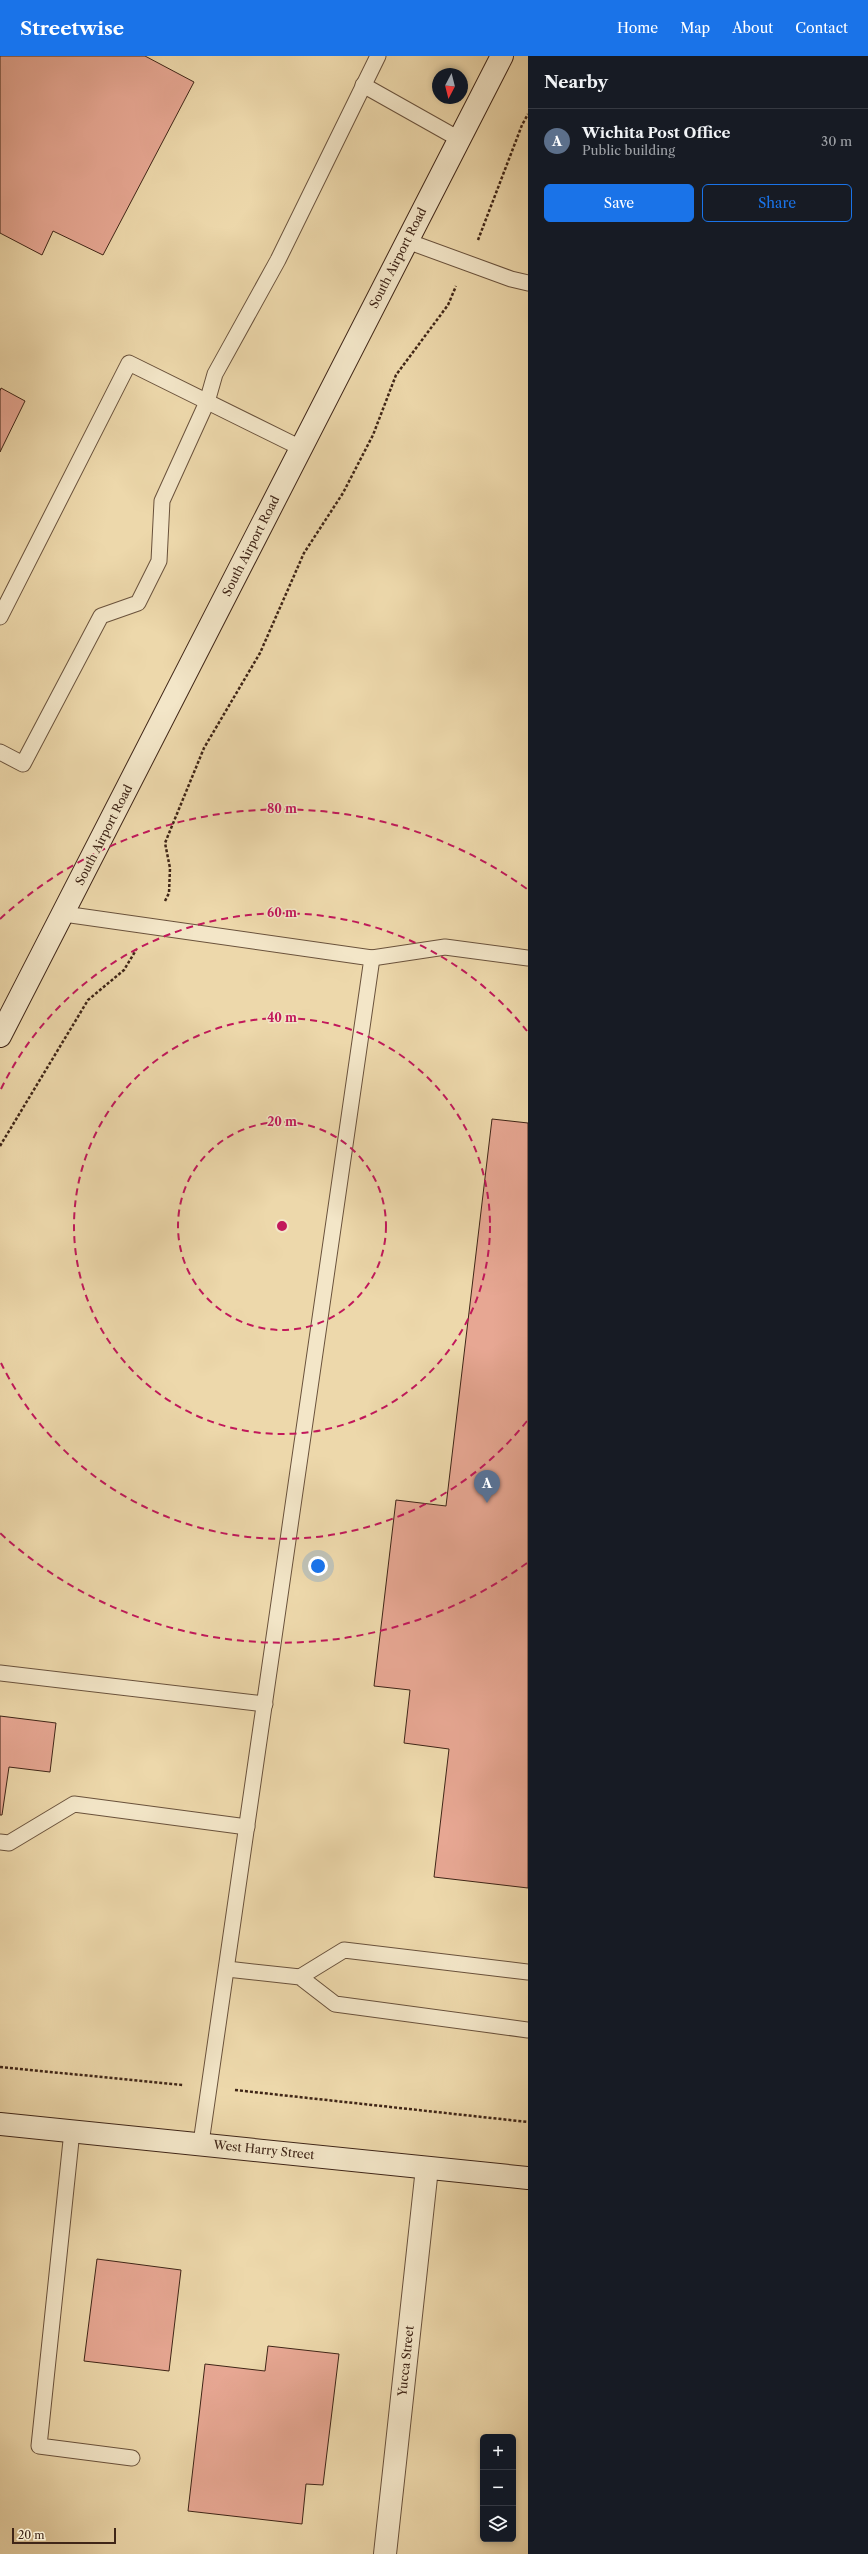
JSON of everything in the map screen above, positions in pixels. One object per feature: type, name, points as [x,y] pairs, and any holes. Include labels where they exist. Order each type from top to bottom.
[{"type":"street","name":"South Airport Road","points":[[0,1036],[64,914],[502,56]]},
{"type":"street","name":"West Harry Street","points":[[0,2124],[201,2143],[528,2178]]},
{"type":"street","name":"Yucca Street","points":[[385,2554],[427,2168]]},
{"type":"lane","points":[[0,752],[23,764],[101,616],[138,603],[159,561],[162,501],[207,402],[215,374],[278,260],[378,56]]},
{"type":"lane","points":[[363,85],[459,139]]},
{"type":"lane","points":[[407,241],[468,263],[527,280]]},
{"type":"lane","points":[[0,617],[129,363],[301,448]]},
{"type":"lane","points":[[64,914],[372,958],[445,947],[528,958]]},
{"type":"lane","points":[[201,2143],[372,958]]},
{"type":"lane","points":[[0,1673],[265,1704]]},
{"type":"lane","points":[[0,1842],[9,1843],[74,1804],[247,1827]]},
{"type":"lane","points":[[300,1977],[344,1950],[528,1972]]},
{"type":"lane","points":[[227,1969],[300,1977],[335,2004],[528,2030]]},
{"type":"lane","points":[[72,2131],[39,2446],[132,2458]]},
{"type":"path","points":[[0,1146],[88,1000],[124,970],[169,893],[170,868],[165,843],[204,748],[260,653],[304,553],[343,493],[373,435],[396,375],[448,304],[468,263],[494,202],[522,125],[528,114]]},
{"type":"path","points":[[0,2067],[209,2087],[528,2122]]},
{"type":"building","points":[[0,56],[145,56],[194,82],[103,255],[53,231],[42,255],[0,233]]},
{"type":"building","points":[[1,388],[25,401],[0,452],[0,391]]},
{"type":"building","points":[[492,1119],[528,1123],[528,1888],[434,1877],[449,1749],[404,1743],[410,1690],[374,1686],[396,1500],[446,1506]]},
{"type":"building","points":[[0,1716],[56,1723],[50,1772],[9,1767],[2,1815],[0,1815]]},
{"type":"building","points":[[97,2259],[181,2270],[169,2371],[84,2361]]},
{"type":"building","points":[[268,2346],[339,2354],[323,2485],[306,2484],[302,2524],[188,2511],[205,2364],[265,2371]]},
{"type":"place","name":"Wichita Post Office","points":[[487,1503]]}]
